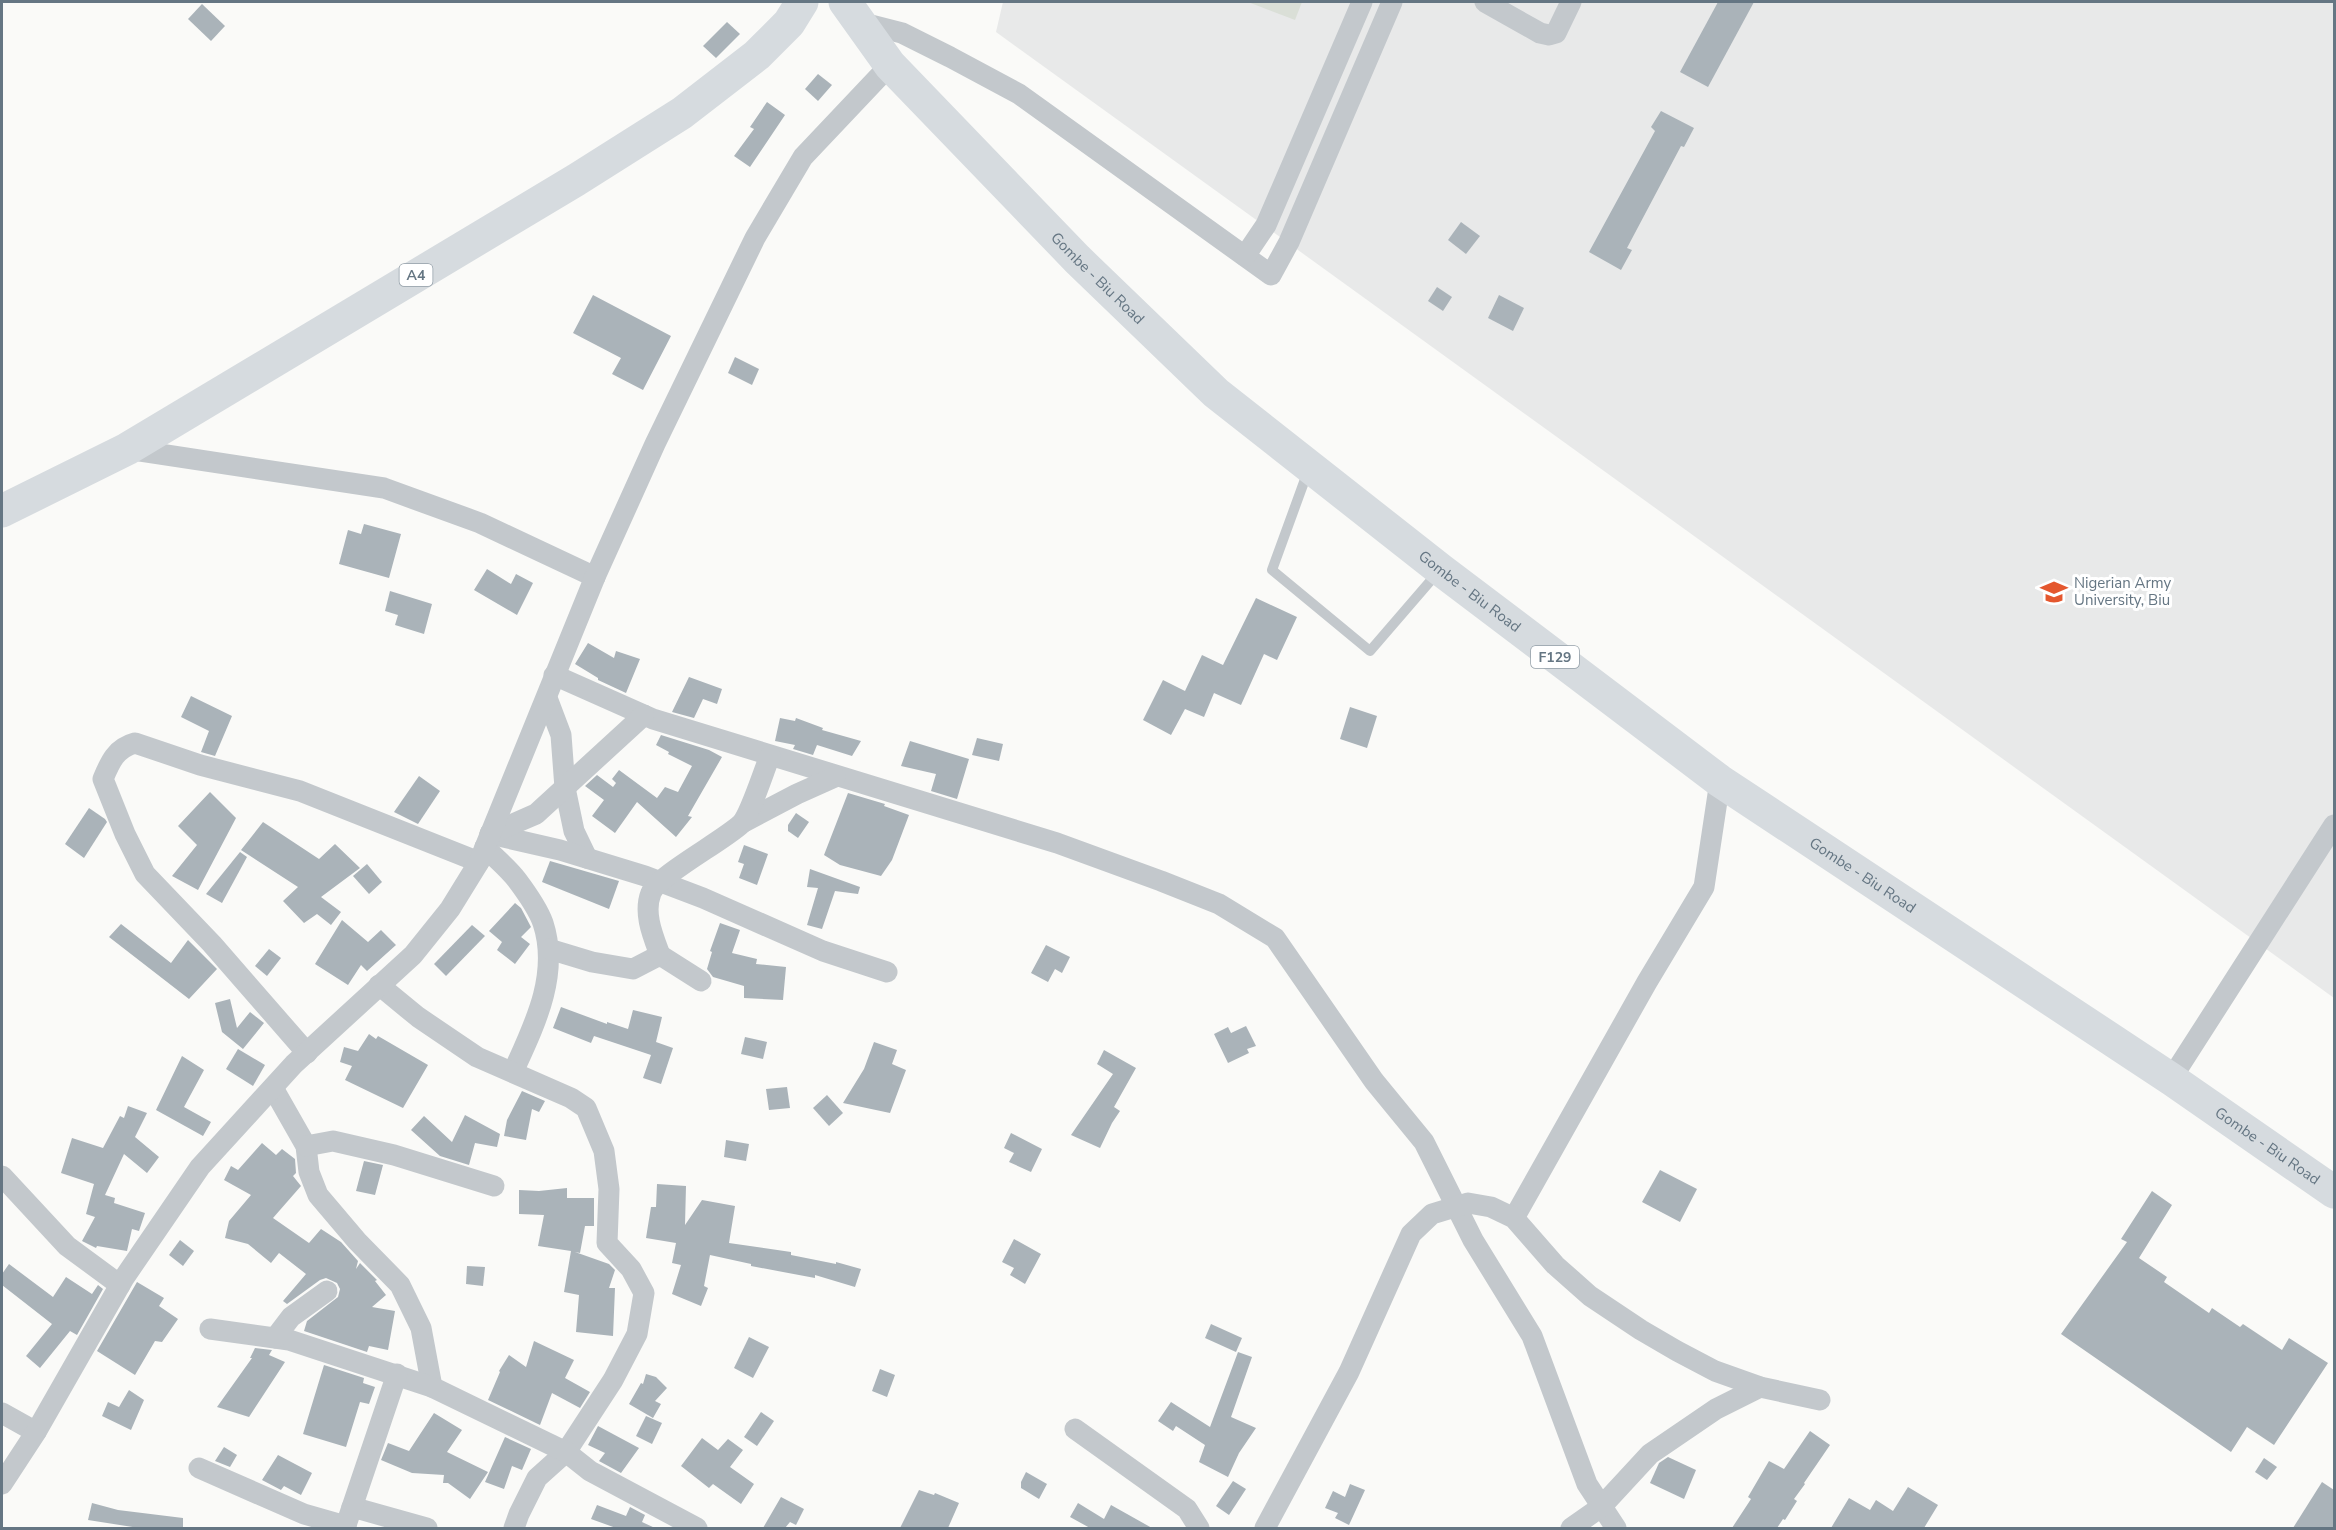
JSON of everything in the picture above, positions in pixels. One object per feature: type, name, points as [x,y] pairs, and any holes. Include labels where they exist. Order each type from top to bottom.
[{"type":"main road","name":"A4","points":[[2,511],[127,449],[576,180],[682,113],[757,55],[789,23],[802,2]]},
{"type":"main road","name":"Gombe - Biu Road","points":[[828,2],[852,12],[890,65],[1077,259],[1216,393],[1441,570],[1720,781],[2171,1079],[2334,1192]]},
{"type":"street","points":[[1245,256],[1266,225],[1362,2]]},
{"type":"street","points":[[852,12],[902,33],[1019,94],[1271,274],[1289,242],[1392,2]]},
{"type":"street","points":[[1485,2],[1540,33],[1549,35],[1556,33],[1571,2]]},
{"type":"street","points":[[2,1484],[36,1432],[120,1285],[201,1167],[307,1053],[413,955],[450,909],[484,847],[595,577],[655,444],[755,238],[803,157],[890,65]]},
{"type":"street","points":[[127,449],[384,488],[480,523],[595,577]]},
{"type":"street","points":[[554,675],[644,715],[835,777],[1057,843],[1161,880],[1219,904],[1275,938],[1374,1081],[1424,1142],[1473,1240],[1532,1336],[1587,1484],[1616,1528]]},
{"type":"street","points":[[547,698],[561,735],[565,788],[574,831],[587,858]]},
{"type":"street","points":[[484,847],[536,814],[644,715]]},
{"type":"street","points":[[307,1053],[212,944],[145,874],[125,834],[103,779],[111,758],[126,745],[135,743],[200,765],[300,790],[484,847],[587,858],[659,881],[823,951],[887,972]]},
{"type":"street","points":[[744,822],[770,756]]},
{"type":"street","points":[[701,981],[660,955],[653,938],[648,914],[651,892],[659,881],[716,844],[744,822],[835,777]]},
{"type":"street","points":[[1514,1218],[1647,982],[1704,887],[1720,781]]},
{"type":"street","points":[[2171,1079],[2334,825]]},
{"type":"street","points":[[484,847],[516,879],[543,922],[549,949],[550,964],[538,1019],[513,1072]]},
{"type":"street","points":[[549,949],[592,962],[633,969],[660,955]]},
{"type":"street","points":[[379,985],[418,1017],[477,1057],[571,1098],[586,1108],[604,1151],[609,1189],[607,1243],[631,1269],[644,1293],[637,1334],[613,1380],[566,1452],[537,1478],[514,1528]]},
{"type":"street","points":[[273,1088],[306,1146],[309,1172],[318,1195],[357,1241],[400,1285],[421,1328],[432,1387]]},
{"type":"street","points":[[306,1146],[333,1141],[393,1155],[494,1186]]},
{"type":"street","points":[[2,1176],[67,1246],[120,1285]]},
{"type":"street","points":[[1265,1528],[1349,1372],[1411,1234],[1432,1214],[1468,1203],[1491,1207],[1514,1218],[1555,1265],[1590,1296],[1641,1330],[1715,1371],[1760,1387],[1820,1400]]},
{"type":"street","points":[[275,1338],[291,1317],[327,1291]]},
{"type":"street","points":[[210,1329],[289,1340],[432,1387],[566,1452],[590,1471],[697,1528]]},
{"type":"street","points":[[348,1521],[397,1374]]},
{"type":"street","points":[[1571,1528],[1601,1507],[1650,1454],[1716,1409],[1760,1387]]},
{"type":"street","points":[[2,1413],[36,1432]]},
{"type":"street","points":[[1075,1429],[1187,1509],[1199,1528]]},
{"type":"street","points":[[199,1468],[304,1515],[427,1528]]},
{"type":"lane","points":[[1310,465],[1272,570],[1370,651],[1441,570]]},
{"type":"shaded area","name":"Nigerian Army University, Biu","points":[[1003,2],[2334,2],[2334,998],[996,32]]},
{"type":"shaded area","points":[[1248,2],[1302,2],[1295,20]]},
{"type":"building","points":[[1718,2],[1754,2],[1708,87],[1680,72]]},
{"type":"building","points":[[202,4],[225,26],[211,41],[188,19]]},
{"type":"building","points":[[727,22],[740,34],[716,58],[703,46]]},
{"type":"building","points":[[818,74],[832,85],[818,101],[805,89]]},
{"type":"building","points":[[767,102],[785,115],[750,167],[734,156],[754,129],[750,127]]},
{"type":"building","points":[[1661,111],[1694,128],[1684,147],[1681,146],[1627,248],[1632,250],[1621,270],[1589,252],[1655,131],[1651,127]]},
{"type":"building","points":[[1461,222],[1480,236],[1466,254],[1448,240]]},
{"type":"building","points":[[1437,287],[1452,297],[1443,311],[1428,301]]},
{"type":"building","points":[[593,295],[671,336],[643,390],[612,374],[621,358],[573,333]]},
{"type":"building","points":[[1499,295],[1524,308],[1513,331],[1488,318]]},
{"type":"building","points":[[735,357],[759,369],[752,385],[728,373]]},
{"type":"building","points":[[364,524],[401,534],[389,578],[339,564],[348,530],[361,534]]},
{"type":"building","points":[[487,569],[511,584],[516,574],[533,583],[517,615],[474,590]]},
{"type":"building","points":[[390,591],[432,604],[424,634],[395,625],[398,615],[385,611]]},
{"type":"building","points":[[1256,598],[1297,617],[1277,660],[1264,654],[1241,705],[1214,693],[1204,717],[1185,709],[1171,735],[1143,720],[1163,680],[1185,691],[1202,655],[1223,665]]},
{"type":"building","points":[[588,643],[614,658],[616,651],[640,659],[626,693],[598,680],[575,664]]},
{"type":"building","points":[[689,677],[722,689],[717,704],[703,699],[694,718],[672,712]]},
{"type":"building","points":[[191,696],[232,716],[215,756],[201,752],[209,731],[181,717]]},
{"type":"building","points":[[1350,707],[1377,716],[1367,748],[1340,739]]},
{"type":"building","points":[[780,718],[795,721],[796,718],[823,728],[822,730],[861,741],[852,756],[817,745],[813,755],[793,749],[795,745],[775,741]]},
{"type":"building","points":[[661,735],[709,750],[722,757],[688,816],[692,817],[676,837],[637,802],[615,833],[592,816],[604,800],[585,786],[597,775],[613,787],[616,783],[612,779],[619,770],[657,798],[665,787],[678,792],[692,766],[656,745]]},
{"type":"building","points":[[977,738],[1003,744],[999,761],[972,755]]},
{"type":"building","points":[[910,741],[969,759],[957,799],[931,791],[936,774],[901,766]]},
{"type":"building","points":[[419,776],[440,791],[418,824],[394,812]]},
{"type":"building","points":[[210,792],[236,818],[198,890],[172,876],[197,845],[178,826]]},
{"type":"building","points":[[848,793],[885,804],[884,806],[909,815],[892,860],[881,876],[840,865],[824,855]]},
{"type":"building","points":[[89,808],[107,822],[84,858],[65,844]]},
{"type":"building","points":[[796,813],[809,822],[798,838],[788,831],[788,825]]},
{"type":"building","points":[[263,822],[319,859],[335,844],[360,868],[321,897],[341,912],[331,925],[317,914],[304,923],[283,901],[298,887],[241,850]]},
{"type":"building","points":[[744,845],[768,854],[757,885],[739,878],[744,864],[738,862]]},
{"type":"building","points":[[240,852],[247,857],[222,903],[206,894]]},
{"type":"building","points":[[550,861],[619,881],[609,909],[542,882]]},
{"type":"building","points":[[367,864],[382,882],[369,894],[353,876]]},
{"type":"building","points":[[810,869],[860,887],[858,894],[835,891],[822,929],[807,925],[818,888],[807,887]]},
{"type":"building","points":[[515,903],[521,908],[531,927],[521,937],[530,944],[515,964],[497,950],[502,942],[489,931]]},
{"type":"building","points":[[342,920],[368,942],[381,930],[396,945],[367,971],[361,965],[348,985],[315,964]]},
{"type":"building","points":[[720,923],[740,930],[732,953],[757,959],[756,964],[786,967],[783,1000],[744,998],[744,986],[713,977],[707,969],[712,952],[710,951]]},
{"type":"building","points":[[121,924],[171,963],[188,940],[217,969],[189,999],[109,937]]},
{"type":"building","points":[[472,925],[485,936],[446,976],[434,964]]},
{"type":"building","points":[[1046,945],[1070,957],[1062,973],[1055,969],[1048,982],[1031,973]]},
{"type":"building","points":[[269,949],[281,958],[267,976],[255,966]]},
{"type":"building","points":[[230,999],[237,1028],[250,1012],[264,1023],[243,1049],[222,1032],[215,1003]]},
{"type":"building","points":[[561,1007],[607,1024],[607,1022],[628,1029],[633,1010],[662,1017],[656,1042],[673,1048],[661,1084],[643,1078],[651,1055],[594,1036],[591,1043],[553,1028]]},
{"type":"building","points":[[1246,1026],[1256,1046],[1247,1049],[1249,1053],[1228,1063],[1214,1034],[1228,1027],[1231,1033]]},
{"type":"building","points":[[369,1034],[376,1039],[378,1036],[428,1065],[403,1108],[345,1080],[352,1066],[340,1062],[344,1047],[358,1051]]},
{"type":"building","points":[[745,1037],[767,1042],[763,1059],[741,1054]]},
{"type":"building","points":[[874,1042],[897,1050],[892,1064],[906,1070],[890,1113],[843,1103],[864,1069]]},
{"type":"building","points":[[238,1049],[265,1065],[253,1086],[226,1069]]},
{"type":"building","points":[[1104,1050],[1136,1068],[1114,1107],[1120,1111],[1100,1148],[1071,1135],[1113,1074],[1097,1064]]},
{"type":"building","points":[[182,1056],[204,1070],[184,1107],[211,1122],[203,1136],[156,1110]]},
{"type":"building","points":[[787,1087],[790,1108],[769,1110],[766,1089]]},
{"type":"building","points":[[522,1091],[545,1101],[539,1112],[532,1109],[526,1140],[504,1136],[507,1120]]},
{"type":"building","points":[[827,1095],[843,1113],[829,1126],[813,1108]]},
{"type":"building","points":[[128,1106],[147,1113],[135,1137],[159,1157],[147,1173],[124,1154],[105,1195],[115,1198],[114,1203],[145,1213],[139,1231],[132,1229],[127,1251],[97,1246],[96,1248],[82,1241],[95,1217],[86,1214],[94,1184],[61,1173],[72,1138],[103,1148],[120,1116],[124,1118]]},
{"type":"building","points":[[465,1115],[500,1134],[497,1147],[475,1143],[469,1165],[440,1156],[411,1130],[424,1116],[452,1142]]},
{"type":"building","points":[[1011,1133],[1042,1149],[1031,1172],[1009,1162],[1014,1153],[1004,1148]]},
{"type":"building","points":[[726,1140],[749,1144],[746,1161],[724,1157]]},
{"type":"building","points":[[262,1143],[276,1155],[282,1149],[295,1159],[296,1173],[293,1176],[301,1186],[273,1218],[309,1243],[321,1229],[341,1242],[358,1261],[356,1269],[360,1263],[377,1280],[375,1281],[386,1295],[372,1307],[395,1311],[388,1350],[369,1346],[367,1352],[304,1331],[307,1321],[338,1297],[340,1289],[337,1283],[326,1278],[320,1280],[287,1304],[283,1301],[306,1274],[279,1253],[271,1263],[248,1244],[225,1238],[229,1221],[251,1195],[224,1180],[231,1166],[238,1170]]},
{"type":"building","points":[[364,1161],[383,1165],[375,1195],[356,1191]]},
{"type":"building","points":[[1660,1170],[1697,1189],[1680,1222],[1642,1202]]},
{"type":"building","points":[[657,1184],[686,1186],[685,1225],[702,1200],[735,1206],[729,1243],[791,1252],[791,1255],[836,1264],[836,1262],[861,1269],[855,1287],[815,1275],[815,1278],[751,1266],[751,1264],[710,1255],[704,1286],[708,1288],[701,1306],[672,1294],[681,1265],[672,1263],[676,1243],[646,1238],[651,1207],[656,1207]]},
{"type":"building","points":[[567,1188],[567,1198],[594,1198],[594,1226],[585,1226],[580,1253],[575,1252],[609,1264],[615,1270],[609,1288],[615,1288],[613,1336],[576,1332],[579,1295],[564,1292],[571,1251],[538,1246],[544,1215],[519,1214],[519,1190],[539,1191]]},
{"type":"building","points":[[2152,1191],[2172,1205],[2139,1258],[2167,1277],[2164,1282],[2209,1313],[2212,1308],[2240,1327],[2243,1324],[2282,1350],[2289,1338],[2328,1363],[2274,1445],[2247,1427],[2231,1452],[2061,1334],[2127,1242],[2121,1239]]},
{"type":"building","points":[[1014,1239],[1041,1254],[1025,1284],[1010,1275],[1014,1268],[1002,1262]]},
{"type":"building","points":[[180,1240],[194,1251],[183,1266],[169,1255]]},
{"type":"building","points":[[9,1264],[53,1297],[66,1277],[92,1294],[98,1285],[103,1289],[77,1335],[70,1331],[40,1368],[26,1356],[52,1324],[2,1285],[2,1274]]},
{"type":"building","points":[[467,1266],[485,1267],[483,1286],[466,1284]]},
{"type":"building","points":[[137,1282],[164,1298],[159,1306],[178,1319],[162,1342],[155,1341],[135,1375],[97,1351]]},
{"type":"building","points":[[1211,1324],[1242,1338],[1236,1352],[1205,1338]]},
{"type":"building","points":[[749,1337],[769,1347],[753,1378],[734,1368]]},
{"type":"building","points":[[534,1341],[574,1360],[565,1378],[590,1392],[580,1408],[552,1393],[540,1425],[488,1400],[499,1371],[509,1355],[526,1367]]},
{"type":"building","points":[[255,1348],[272,1350],[269,1355],[285,1362],[249,1417],[217,1407],[252,1358],[250,1358]]},
{"type":"building","points":[[1238,1352],[1252,1357],[1231,1417],[1256,1428],[1239,1453],[1228,1477],[1199,1462],[1205,1445],[1176,1426],[1173,1431],[1158,1421],[1171,1402],[1210,1427]]},
{"type":"building","points":[[324,1365],[364,1378],[363,1383],[375,1387],[369,1404],[360,1402],[346,1447],[303,1434]]},
{"type":"building","points":[[880,1369],[895,1375],[887,1397],[872,1391]]},
{"type":"building","points":[[646,1374],[656,1377],[667,1388],[655,1401],[661,1404],[653,1418],[629,1404],[641,1383],[643,1384]]},
{"type":"building","points":[[129,1390],[144,1400],[131,1430],[102,1416],[108,1402],[119,1407]]},
{"type":"building","points":[[761,1412],[774,1421],[757,1446],[744,1437]]},
{"type":"building","points":[[434,1413],[462,1430],[447,1452],[488,1472],[470,1499],[448,1483],[443,1483],[444,1475],[412,1473],[381,1460],[388,1443],[409,1451]]},
{"type":"building","points":[[646,1416],[662,1423],[652,1444],[636,1436]]},
{"type":"building","points":[[598,1426],[639,1448],[621,1473],[599,1461],[605,1453],[588,1445]]},
{"type":"building","points":[[1810,1431],[1830,1445],[1794,1499],[1797,1501],[1785,1520],[1783,1519],[1777,1528],[1732,1528],[1751,1499],[1748,1497],[1769,1461],[1784,1469]]},
{"type":"building","points":[[505,1437],[531,1449],[522,1470],[512,1466],[504,1489],[485,1482]]},
{"type":"building","points":[[702,1438],[718,1450],[728,1439],[743,1450],[730,1467],[754,1484],[741,1504],[713,1484],[709,1488],[681,1466]]},
{"type":"building","points":[[224,1447],[237,1455],[230,1467],[215,1461]]},
{"type":"building","points":[[278,1455],[312,1473],[301,1495],[284,1486],[281,1490],[262,1480]]},
{"type":"building","points":[[1668,1457],[1696,1470],[1684,1499],[1650,1483],[1659,1463]]},
{"type":"building","points":[[2264,1458],[2277,1467],[2267,1480],[2255,1472]]},
{"type":"building","points":[[1026,1472],[1047,1484],[1039,1499],[1021,1488]]},
{"type":"building","points":[[1233,1481],[1246,1489],[1229,1515],[1216,1506]]},
{"type":"building","points":[[2322,1482],[2334,1490],[2334,1528],[2293,1528]]},
{"type":"building","points":[[1350,1484],[1365,1490],[1349,1525],[1335,1518],[1338,1513],[1325,1508],[1333,1491],[1345,1497]]},
{"type":"building","points":[[1908,1487],[1938,1505],[1924,1528],[1831,1528],[1849,1498],[1870,1510],[1876,1500],[1893,1511]]},
{"type":"building","points":[[919,1490],[934,1495],[935,1493],[959,1503],[948,1528],[900,1528]]},
{"type":"building","points":[[781,1497],[804,1509],[796,1525],[790,1522],[785,1528],[763,1528]]},
{"type":"building","points":[[92,1503],[118,1510],[183,1518],[183,1528],[139,1528],[88,1520]]},
{"type":"building","points":[[1078,1503],[1104,1519],[1111,1505],[1152,1528],[1090,1528],[1070,1517]]},
{"type":"building","points":[[597,1505],[626,1516],[630,1507],[645,1515],[642,1522],[655,1528],[616,1528],[591,1519]]},
{"type":"place","name":"Nigerian Army University, Biu","points":[[2054,592]]}]
